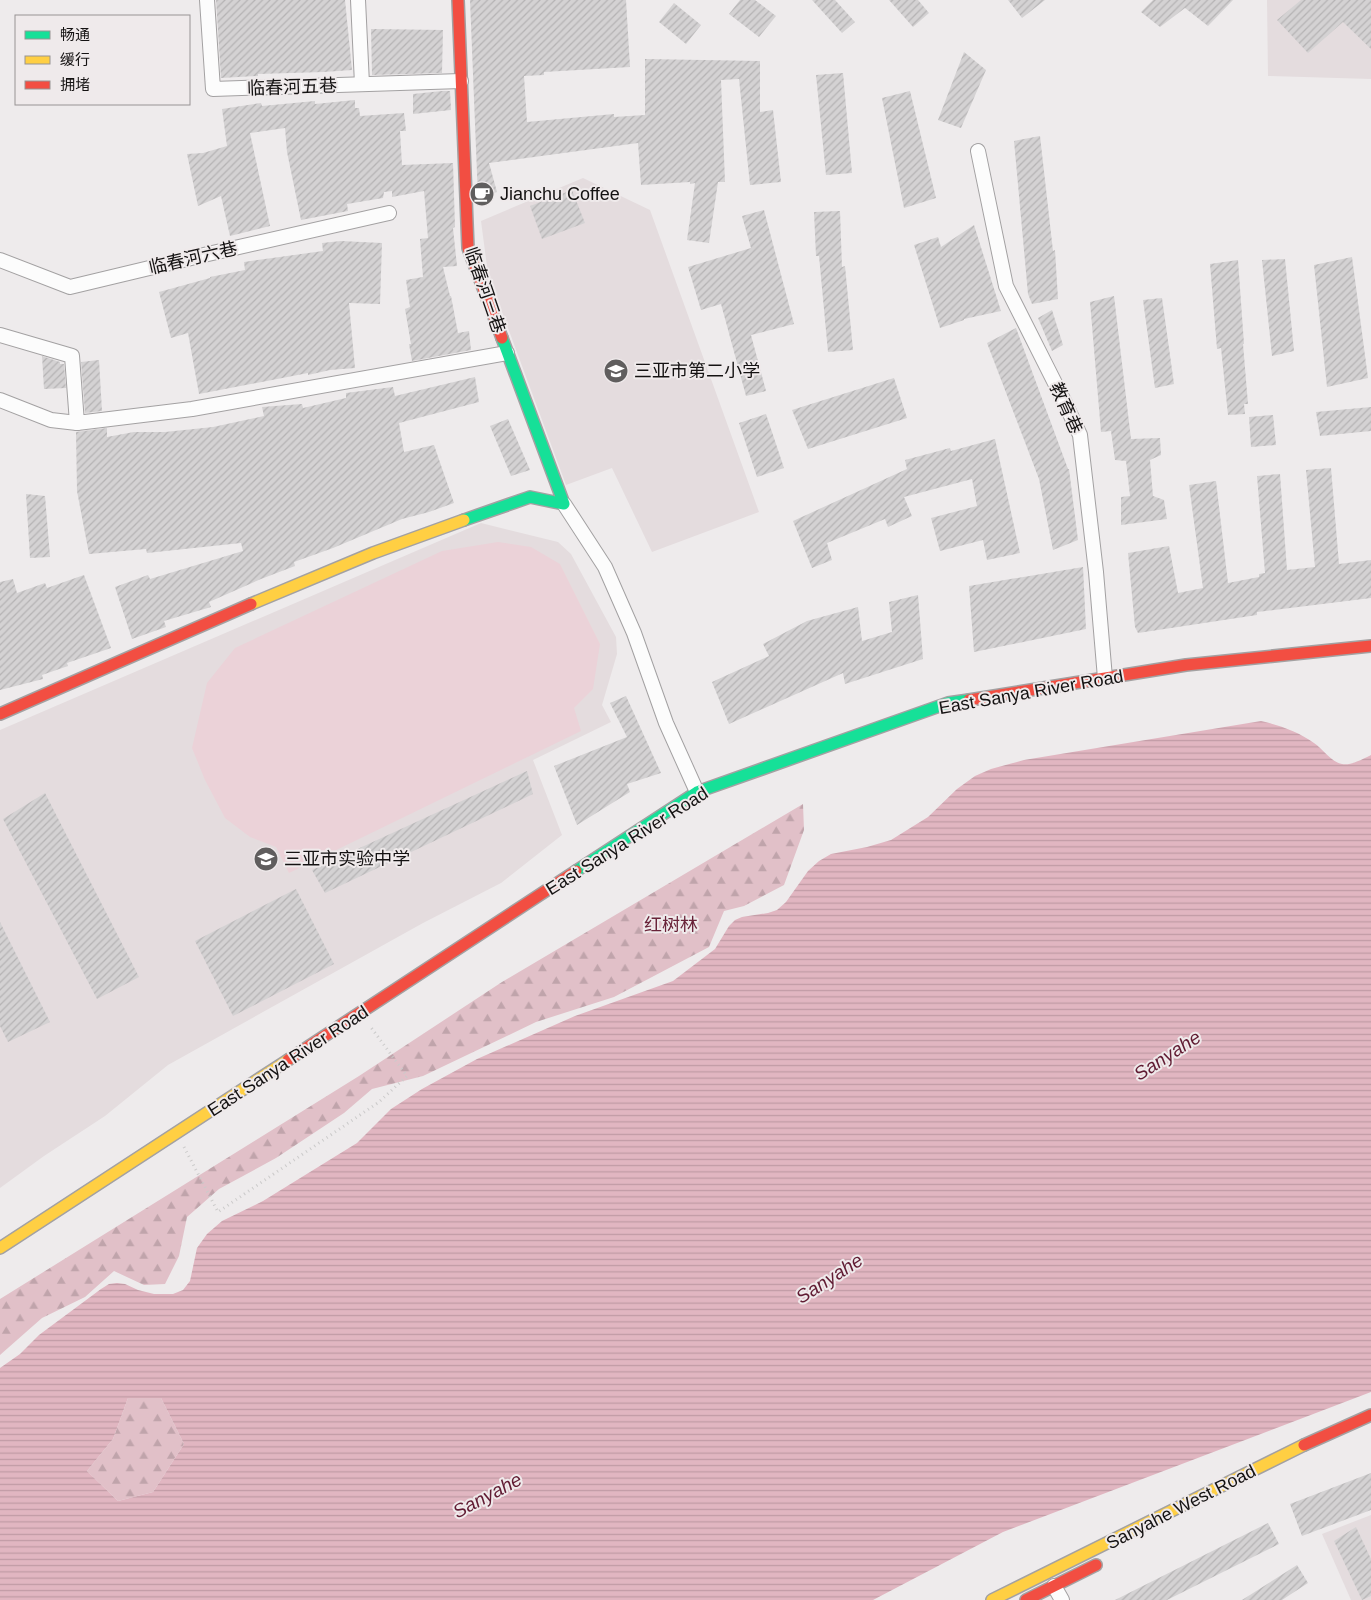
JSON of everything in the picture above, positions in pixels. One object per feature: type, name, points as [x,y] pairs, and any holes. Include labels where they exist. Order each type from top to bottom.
[{"type":"street","name":"临春河五巷","points":[[207,0],[214,89],[461,81]]},
{"type":"street","points":[[358,0],[362,84]]},
{"type":"street","name":"临春河三巷","points":[[458,0],[468,248],[564,504]]},
{"type":"street","name":"教育巷","points":[[978,151],[1006,286],[1080,435],[1096,572],[1105,678]]},
{"type":"street","name":"临春河六巷","points":[[0,260],[70,287],[389,213]]},
{"type":"street","points":[[0,335],[72,356],[77,423]]},
{"type":"street","points":[[0,400],[51,420],[77,423],[192,409],[507,353]]},
{"type":"street","points":[[0,714],[286,589],[373,554],[530,497],[564,504],[605,567],[634,634],[666,723],[697,792]]},
{"type":"street","name":"East Sanya River Road","points":[[0,1248],[177,1134],[697,792],[948,703],[1186,665],[1371,646]]},
{"type":"street","name":"Sanyahe West Road","points":[[992,1600],[1324,1435],[1371,1415]]},
{"type":"street","points":[[1295,1462],[1371,1426]]},
{"type":"street","name":"Sanyahe West Road","points":[[1026,1600],[1106,1560]]},
{"type":"street","points":[[1054,1586],[1062,1600]]},
{"type":"path","points":[[177,1134],[218,1212],[379,1102],[407,1076],[360,1013]]},
{"type":"shaded area","points":[[1267,0],[1371,0],[1371,79],[1268,76]]},
{"type":"shaded area","name":"三亚市第二小学","points":[[583,178],[650,210],[759,512],[652,552],[612,468],[566,485],[488,274],[481,221]]},
{"type":"shaded area","name":"三亚市实验中学","points":[[481,523],[558,542],[571,554],[616,637],[617,654],[602,705],[611,722],[533,760],[562,835],[501,883],[423,923],[168,1065],[105,1116],[44,1156],[0,1188],[0,730]]},
{"type":"shaded area","points":[[498,542],[531,547],[560,564],[600,644],[593,689],[574,708],[581,731],[289,873],[276,847],[250,837],[225,818],[205,780],[192,748],[207,683],[235,648],[442,551]]},
{"type":"shaded area","points":[[1371,1515],[1371,1600],[1351,1600],[1322,1534]]},
{"type":"green space","name":"红树林","points":[[803,804],[804,830],[784,885],[744,906],[724,911],[709,947],[614,997],[536,1022],[423,1076],[372,1089],[344,1113],[276,1158],[219,1189],[187,1217],[179,1256],[165,1284],[144,1285],[114,1271],[85,1297],[42,1318],[0,1355],[0,1299],[359,1076],[502,982]]},
{"type":"green space","points":[[128,1398],[161,1398],[184,1444],[153,1492],[118,1501],[87,1471],[113,1439]]},
{"type":"water","name":"Sanyahe","points":[[1261,721],[1302,735],[1338,763],[1349,764],[1371,755],[1371,1392],[1003,1532],[873,1600],[0,1600],[0,1368],[20,1354],[39,1335],[109,1284],[125,1284],[154,1294],[173,1294],[183,1290],[190,1281],[197,1248],[207,1234],[222,1221],[263,1201],[357,1143],[391,1109],[422,1089],[477,1059],[575,1016],[673,981],[715,949],[729,926],[735,920],[777,910],[786,902],[808,871],[819,861],[831,854],[891,840],[928,817],[957,789],[975,776],[991,769],[1024,760]],"holes":[[[128,1398],[161,1398],[184,1444],[153,1492],[118,1501],[87,1471],[113,1439]]]},
{"type":"building","points":[[216,0],[345,0],[352,70],[258,74],[258,76],[221,78]]},
{"type":"building","points":[[470,0],[626,0],[630,67],[544,72],[544,75],[524,76],[527,122],[614,114],[614,117],[645,115],[645,59],[760,61],[760,112],[773,110],[781,182],[750,185],[739,79],[721,80],[725,182],[718,182],[709,243],[687,240],[695,183],[641,185],[638,143],[489,163],[497,192],[478,198]]},
{"type":"building","points":[[740,0],[755,0],[776,16],[759,37],[729,14]]},
{"type":"building","points":[[812,0],[835,0],[855,22],[842,33]]},
{"type":"building","points":[[889,0],[918,0],[929,13],[913,27]]},
{"type":"building","points":[[1008,0],[1045,0],[1022,18]]},
{"type":"building","points":[[1153,0],[1233,0],[1208,26],[1185,8],[1160,27],[1141,12]]},
{"type":"building","points":[[1301,0],[1371,0],[1371,49],[1343,22],[1308,53],[1277,20]]},
{"type":"building","points":[[674,3],[701,25],[686,44],[659,22]]},
{"type":"building","points":[[371,29],[443,30],[442,73],[372,75]]},
{"type":"building","points":[[964,52],[986,70],[961,128],[938,120]]},
{"type":"building","points":[[843,73],[852,173],[826,175],[816,75]]},
{"type":"building","points":[[450,91],[451,110],[413,114],[413,94]]},
{"type":"building","points":[[910,91],[936,198],[904,208],[882,98]]},
{"type":"building","points":[[355,100],[355,108],[359,108],[360,116],[404,113],[406,131],[400,131],[402,165],[453,163],[455,227],[453,228],[457,266],[443,267],[458,333],[469,331],[471,350],[412,361],[405,309],[410,307],[406,280],[423,277],[420,239],[428,238],[424,191],[392,197],[392,191],[384,192],[383,198],[347,204],[348,211],[301,220],[287,152],[285,128],[250,133],[270,226],[230,236],[221,196],[198,206],[187,154],[203,153],[227,146],[222,109],[261,103],[262,106],[315,101],[315,104]]},
{"type":"building","points":[[1040,136],[1053,251],[1055,250],[1058,299],[1032,304],[1028,294],[1014,141]]},
{"type":"building","points":[[572,190],[585,223],[542,239],[530,206]]},
{"type":"building","points":[[764,210],[794,324],[751,335],[766,391],[746,396],[721,304],[701,310],[688,267],[751,248],[742,216]]},
{"type":"building","points":[[840,211],[842,267],[845,266],[853,350],[828,352],[819,256],[816,256],[814,212]]},
{"type":"building","points":[[974,225],[1001,311],[964,319],[940,328],[914,245],[938,237],[941,247]]},
{"type":"building","points":[[341,241],[382,243],[380,304],[349,303],[355,368],[330,370],[308,375],[308,373],[199,394],[188,333],[171,338],[159,292],[210,277],[245,270],[244,262],[323,251],[322,243]]},
{"type":"building","points":[[1352,257],[1368,378],[1327,387],[1314,265]]},
{"type":"building","points":[[1285,259],[1294,351],[1272,356],[1262,260]]},
{"type":"building","points":[[1238,260],[1248,404],[1244,404],[1245,414],[1228,415],[1221,348],[1217,349],[1210,264]]},
{"type":"building","points":[[1114,296],[1131,439],[1160,438],[1161,455],[1150,460],[1153,496],[1164,500],[1167,519],[1121,525],[1121,497],[1130,496],[1126,461],[1115,460],[1111,431],[1101,432],[1090,302]]},
{"type":"building","points":[[1162,298],[1174,384],[1155,388],[1143,300]]},
{"type":"building","points":[[1052,310],[1063,345],[1052,351],[1038,318]]},
{"type":"building","points":[[1016,328],[1069,469],[1078,540],[1053,550],[1039,479],[987,343]]},
{"type":"building","points":[[42,356],[64,364],[66,388],[44,389]]},
{"type":"building","points":[[99,360],[102,411],[85,413],[81,362]]},
{"type":"building","points":[[475,377],[479,402],[399,423],[404,452],[434,445],[454,503],[402,519],[294,562],[295,566],[209,602],[211,607],[164,621],[166,627],[132,639],[115,587],[148,575],[150,579],[243,551],[241,543],[147,553],[146,549],[89,554],[77,491],[76,432],[107,428],[107,437],[134,432],[165,432],[213,427],[264,416],[262,407],[302,404],[303,408],[346,398],[346,393],[393,387],[395,396]]},
{"type":"building","points":[[894,378],[907,418],[808,449],[792,410]]},
{"type":"building","points":[[1371,407],[1371,431],[1320,436],[1316,412]]},
{"type":"building","points":[[766,414],[784,468],[757,477],[739,423]]},
{"type":"building","points":[[1273,415],[1276,445],[1251,447],[1249,417]]},
{"type":"building","points":[[508,419],[530,470],[511,476],[490,426]]},
{"type":"building","points":[[995,439],[1020,553],[987,560],[983,540],[940,551],[931,518],[977,506],[972,479],[904,497],[912,516],[888,527],[885,519],[827,543],[832,560],[812,568],[793,521],[907,469],[905,460],[950,448],[951,451]]},
{"type":"building","points":[[1331,468],[1339,564],[1371,560],[1371,598],[1257,612],[1257,615],[1138,633],[1135,627],[1128,553],[1169,546],[1178,593],[1203,588],[1189,485],[1216,481],[1228,583],[1259,577],[1259,574],[1265,573],[1257,476],[1280,474],[1287,570],[1315,567],[1306,470]]},
{"type":"building","points":[[26,494],[45,496],[50,557],[30,558]]},
{"type":"building","points":[[1083,567],[1086,629],[974,652],[969,586]]},
{"type":"building","points":[[84,575],[111,648],[67,663],[68,666],[42,675],[43,679],[0,690],[0,582],[13,579],[17,593],[45,583],[47,588]]},
{"type":"building","points":[[918,595],[923,659],[845,684],[843,673],[729,724],[712,682],[769,656],[763,644],[807,621],[858,607],[862,641],[892,632],[889,602]]},
{"type":"building","points":[[626,696],[661,773],[627,784],[630,792],[577,825],[554,766],[627,737],[610,703]]},
{"type":"building","points":[[527,771],[533,794],[325,893],[312,870]]},
{"type":"building","points":[[45,793],[139,977],[97,999],[3,819]]},
{"type":"building","points":[[296,889],[334,964],[233,1016],[195,941]]},
{"type":"building","points":[[0,922],[50,1022],[8,1042],[0,1026]]},
{"type":"building","points":[[1371,1473],[1371,1510],[1302,1536],[1290,1504]]},
{"type":"building","points":[[1268,1523],[1279,1544],[1167,1600],[1115,1600]]},
{"type":"building","points":[[1356,1527],[1371,1559],[1371,1596],[1362,1600],[1334,1541]]},
{"type":"building","points":[[1297,1565],[1308,1583],[1282,1600],[1242,1600]]},
{"type":"traffic: fast","points":[[464,520],[530,497],[564,504],[502,338]]},
{"type":"traffic: fast","points":[[576,871],[697,792],[948,703],[969,700]]},
{"type":"traffic: slow","points":[[251,604],[373,553],[464,520]]},
{"type":"traffic: slow","points":[[0,1248],[288,1060]]},
{"type":"traffic: slow","points":[[992,1600],[1304,1445]]},
{"type":"traffic: jam","points":[[458,0],[468,248],[502,338]]},
{"type":"traffic: jam","points":[[0,714],[251,604]]},
{"type":"traffic: jam","points":[[969,700],[1186,665],[1371,646]]},
{"type":"traffic: jam","points":[[288,1060],[576,871]]},
{"type":"traffic: jam","points":[[1304,1445],[1371,1415]]},
{"type":"traffic: jam","points":[[1026,1600],[1096,1565]]},
{"type":"place","name":"Jianchu Coffee","points":[[482,194]]},
{"type":"place","name":"三亚市第二小学","points":[[616,371]]},
{"type":"place","name":"三亚市实验中学","points":[[266,859]]}]
